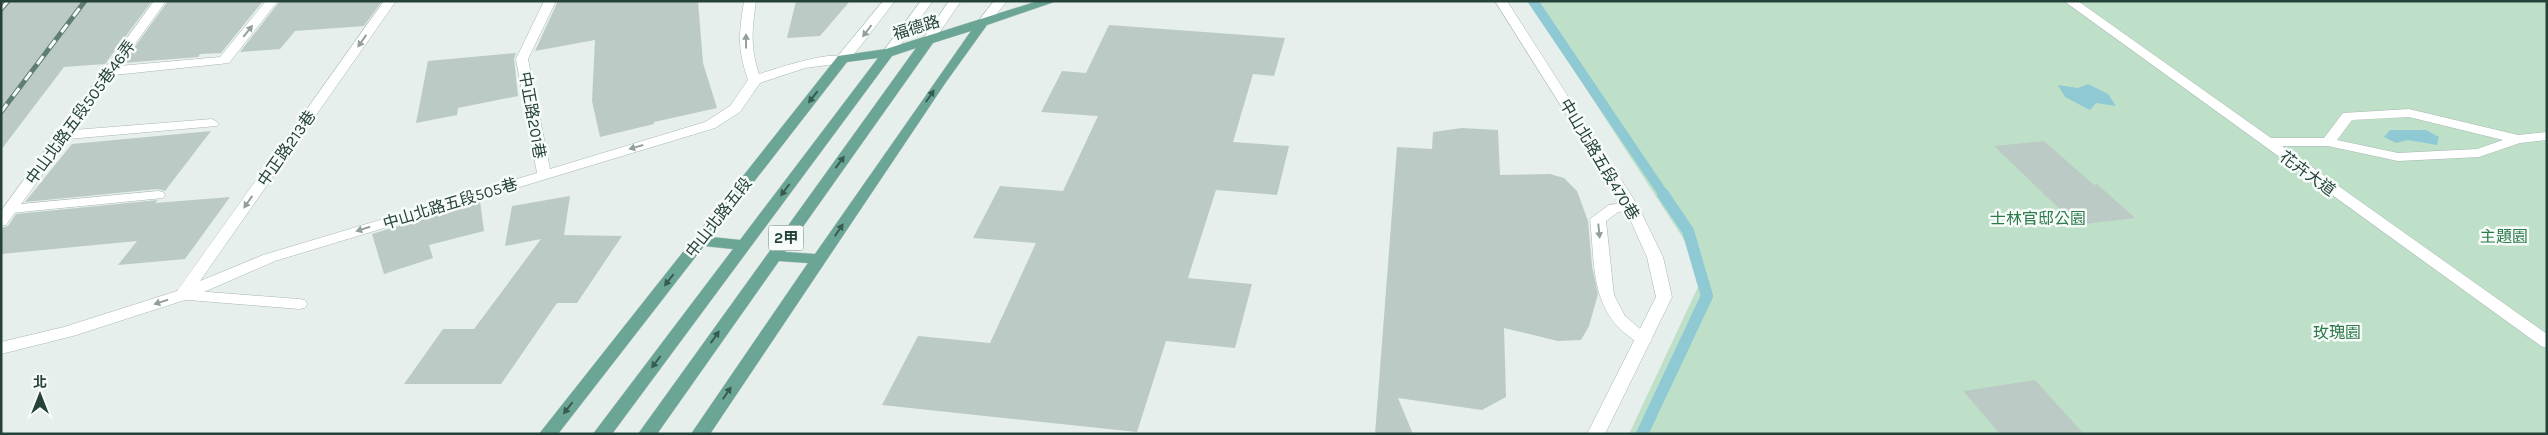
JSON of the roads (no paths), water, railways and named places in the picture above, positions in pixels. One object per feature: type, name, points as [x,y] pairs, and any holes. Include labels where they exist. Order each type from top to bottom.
[{"type":"main road","name":"福德路","points":[[888,53],[1051,1]]},
{"type":"main road","points":[[700,434],[941,80],[982,24]]},
{"type":"main road","name":"2甲","points":[[646,434],[927,42]]},
{"type":"main road","points":[[843,59],[888,53]]},
{"type":"main road","name":"2甲","points":[[602,434],[888,53]]},
{"type":"main road","name":"中山北路五段","points":[[548,434],[843,59]]},
{"type":"main road","points":[[699,241],[744,245]]},
{"type":"main road","points":[[773,256],[819,260]]},
{"type":"street","name":"中山北路五段505巷46弄","points":[[1,222],[160,1]]},
{"type":"street","points":[[111,71],[224,60],[272,1]]},
{"type":"street","name":"中正路213巷","points":[[182,295],[390,1]]},
{"type":"street","name":"中正路201巷","points":[[544,174],[522,59],[550,1]]},
{"type":"street","points":[[750,1],[746,30],[746,54],[755,80],[803,64],[843,59]]},
{"type":"street","name":"中山北路五段","points":[[843,59],[889,1]]},
{"type":"street","points":[[888,53],[927,1]]},
{"type":"street","points":[[927,42],[955,1]]},
{"type":"street","points":[[982,24],[1001,1]]},
{"type":"street","name":"中山北路五段470巷","points":[[1501,1],[1631,206],[1655,257],[1664,296],[1596,434]]},
{"type":"street","name":"花卉大道","points":[[2070,1],[2547,342]]},
{"type":"street","name":"中山北路五段505巷","points":[[1,348],[68,332],[182,295],[269,258],[710,125],[735,109],[755,80]]},
{"type":"street","points":[[2328,142],[2348,116],[2409,113],[2518,139]]},
{"type":"street","points":[[62,135],[212,123]]},
{"type":"street","points":[[2266,142],[2328,142],[2398,158],[2480,153],[2518,139],[2547,136]]},
{"type":"street","points":[[11,209],[158,195]]},
{"type":"street","points":[[1631,206],[1614,208],[1598,219],[1606,295],[1618,319],[1644,339]]},
{"type":"street","points":[[182,295],[300,304]]},
{"type":"water","points":[[2088,84],[2108,94],[2116,106],[2096,103],[2090,110],[2065,97],[2058,85],[2078,88]]},
{"type":"water","points":[[2390,130],[2426,130],[2439,137],[2437,145],[2408,140],[2396,143],[2384,137]]},
{"type":"waterway","points":[[1533,1],[1664,195]]},
{"type":"waterway","points":[[1642,434],[1707,296],[1688,231],[1663,194]]},
{"type":"railway","points":[[1,9],[8,1]]},
{"type":"railway","points":[[1,112],[85,1]]},
{"type":"park label","name":"士林官邸公園","points":[[2038,218]]},
{"type":"park label","name":"主題園","points":[[2504,236]]},
{"type":"park label","name":"玫瑰園","points":[[2337,332]]}]
